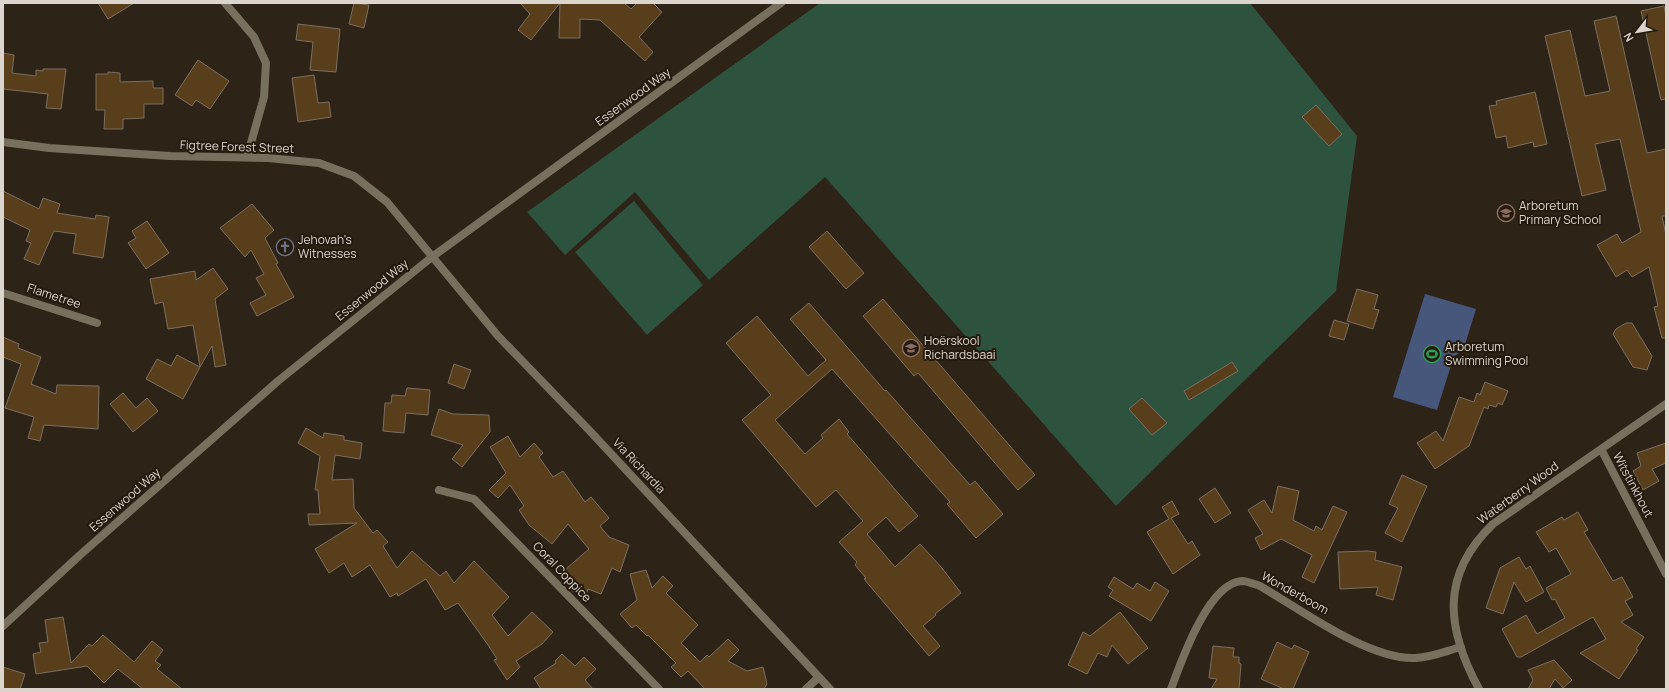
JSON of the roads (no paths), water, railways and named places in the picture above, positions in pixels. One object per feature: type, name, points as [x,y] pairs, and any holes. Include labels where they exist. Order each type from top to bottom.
[{"type":"street","points":[[225,3],[254,37],[266,63],[264,97],[247,157]]},
{"type":"street","name":"Essenwood Way","points":[[3,626],[80,555],[278,381],[432,257],[781,3]]},
{"type":"street","name":"Figtree Forest Street","points":[[3,142],[48,148],[170,156],[247,157],[319,163],[354,176],[387,202],[432,257]]},
{"type":"street","name":"Via Richardia","points":[[432,257],[498,336],[588,429],[830,689]]},
{"type":"street","name":"Flametree","points":[[3,293],[97,323]]},
{"type":"street","name":"Waterberry Wood","points":[[1479,689],[1454,626],[1454,601],[1457,582],[1465,560],[1478,538],[1493,524],[1666,404]]},
{"type":"street","name":"Witstinkhout","points":[[1601,449],[1666,574]]},
{"type":"street","name":"Coral Coppice","points":[[439,490],[474,499],[659,689]]},
{"type":"street","name":"Wonderboom","points":[[1171,689],[1183,657],[1210,604],[1226,587],[1241,581],[1260,586],[1360,645],[1388,654],[1415,658],[1434,655],[1461,646]]},
{"type":"street","points":[[806,689],[819,677]]},
{"type":"water","name":"Arboretum Swimming Pool","points":[[1425,294],[1476,309],[1463,351],[1454,356],[1437,410],[1393,397]]},
{"type":"place","name":"Arboretum Primary School","points":[[1506,213]]},
{"type":"place","name":"Jehovah's Witnesses","points":[[285,247]]},
{"type":"place","name":"Hoërskool Richardsbaai","points":[[911,348]]},
{"type":"place","name":"Arboretum Swimming Pool","points":[[1432,354]]}]
